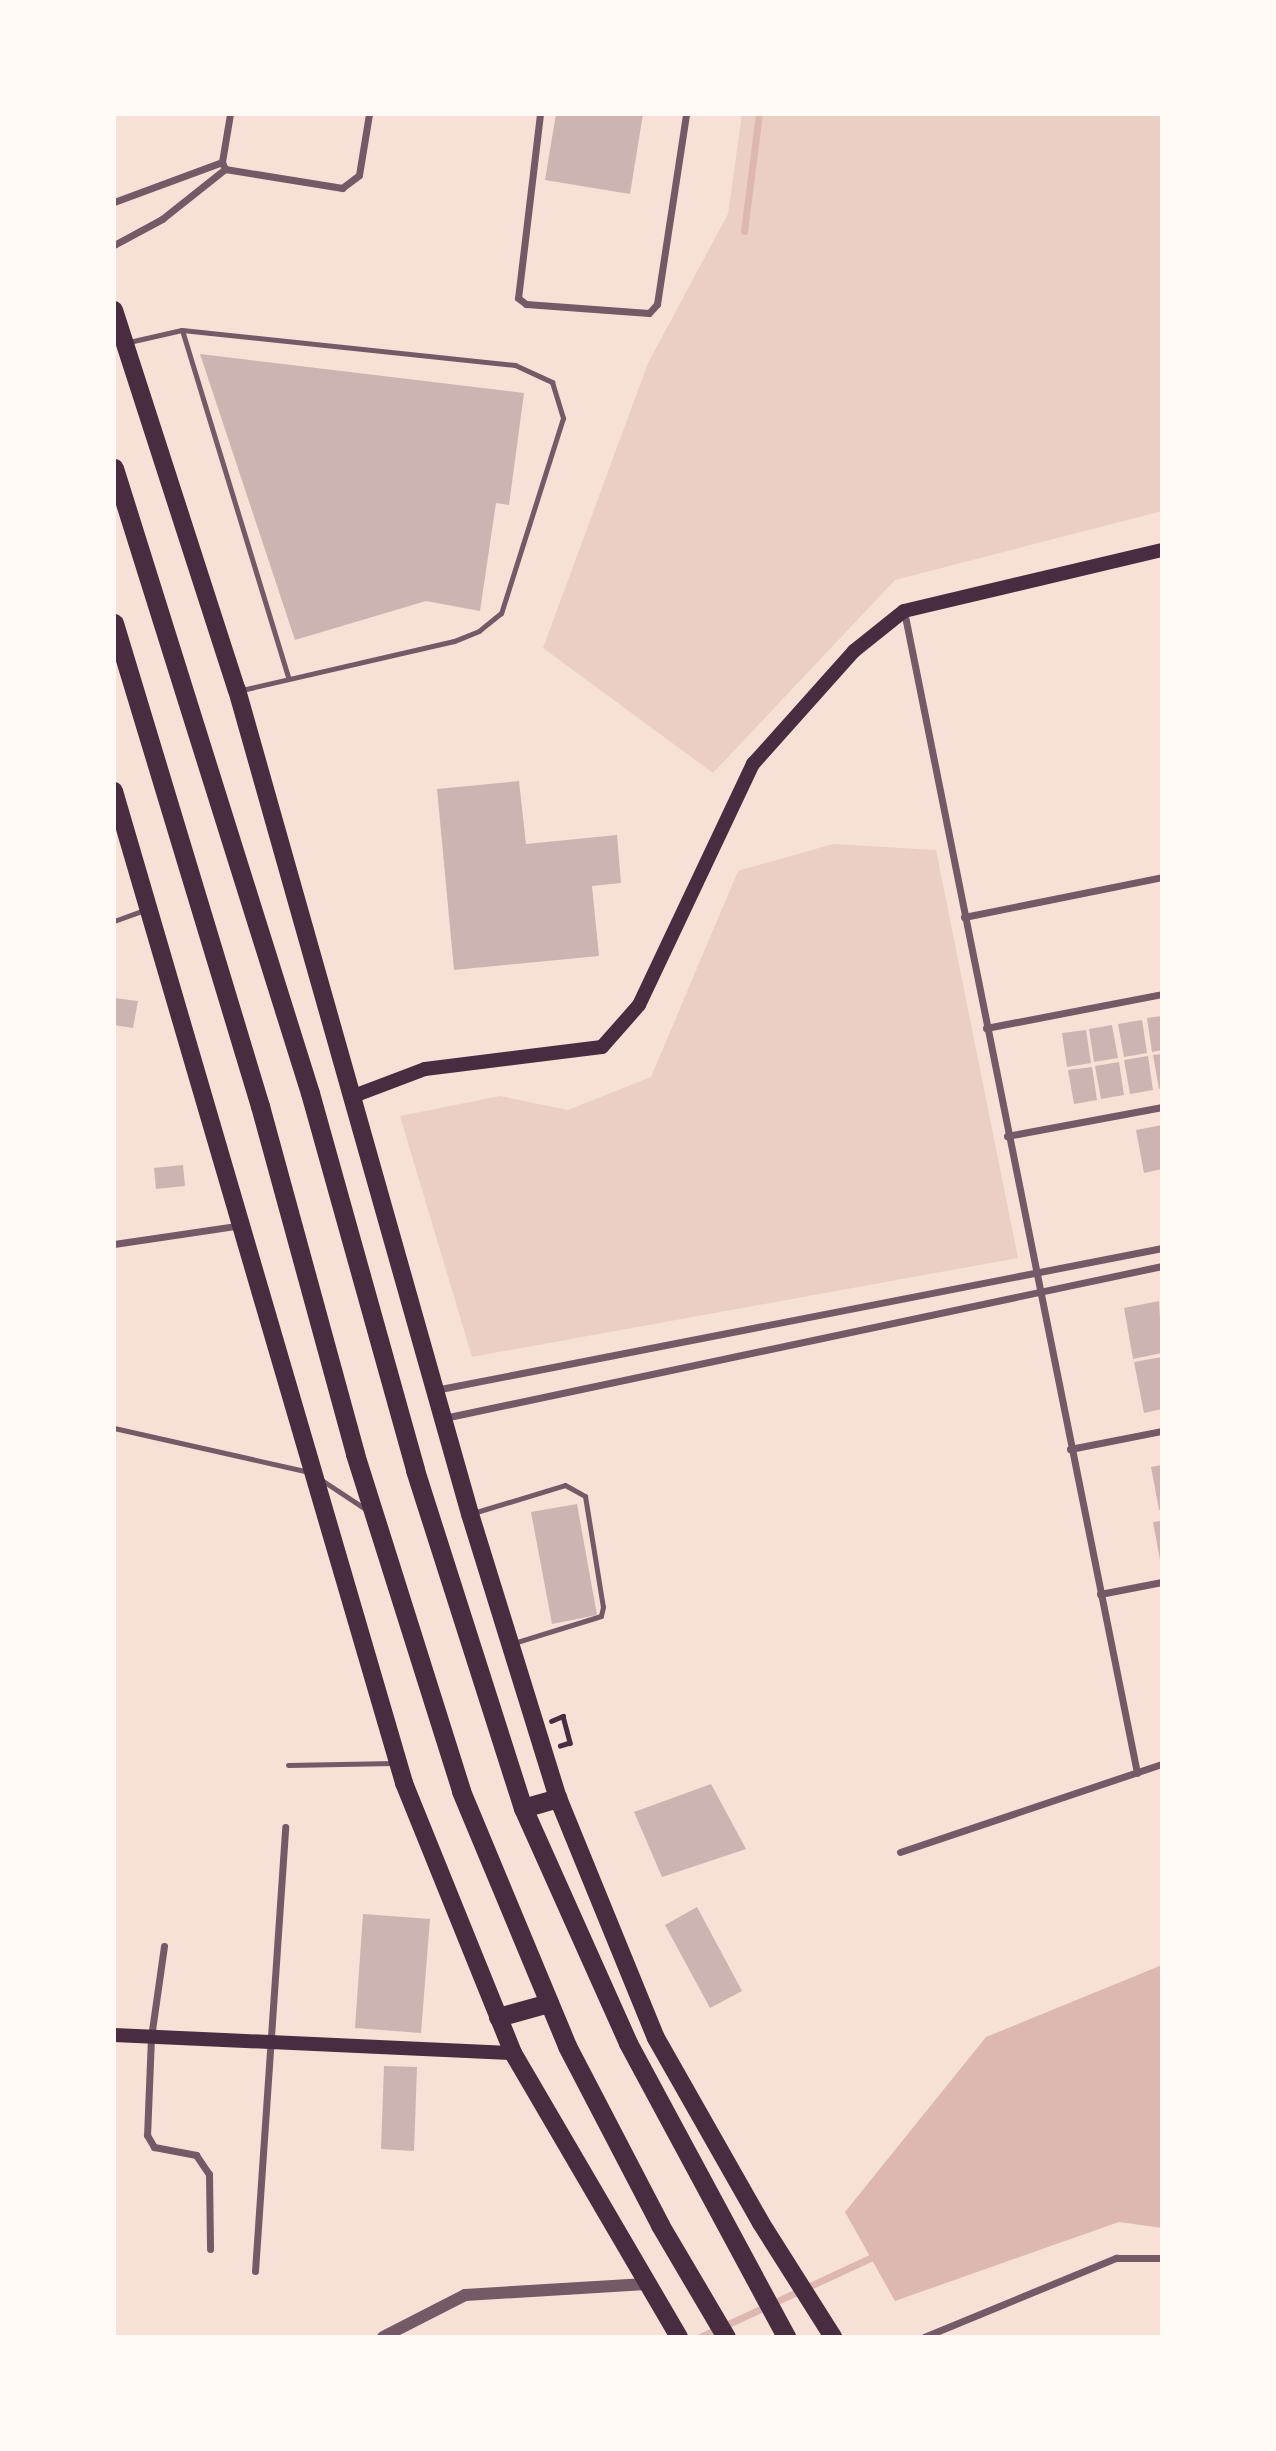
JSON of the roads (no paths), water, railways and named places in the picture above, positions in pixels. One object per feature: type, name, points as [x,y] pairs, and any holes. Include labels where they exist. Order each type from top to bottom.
[{"type":"highway","points":[[114,468],[310,1093],[415,1470],[523,1808],[628,2043],[736,2252],[786,2337]]},
{"type":"highway","points":[[114,623],[260,1106],[355,1454],[461,1791],[573,2058],[726,2337]]},
{"type":"highway","points":[[523,1808],[558,1798]]},
{"type":"highway","points":[[498,2017],[549,2003]]},
{"type":"main road","points":[[114,310],[237,690],[470,1514],[508,1644],[558,1798],[656,2038],[761,2223],[833,2337]]},
{"type":"main road","points":[[351,1097],[425,1069],[602,1046],[639,1005],[753,764],[854,651],[904,611],[1162,550]]},
{"type":"main road","points":[[114,791],[242,1225],[310,1472],[398,1763],[513,2053],[657,2305],[679,2337]]},
{"type":"main road","points":[[114,2035],[513,2053]]},
{"type":"street","points":[[114,245],[162,219],[224,166],[230,114]]},
{"type":"street","points":[[114,202],[224,166],[342,188],[359,175],[369,114]]},
{"type":"street","points":[[540,114],[518,298],[527,304],[649,313],[657,304],[686,114]]},
{"type":"street","points":[[904,611],[1037,1290],[1137,1773]]},
{"type":"street","points":[[964,916],[1162,877]]},
{"type":"street","points":[[986,1028],[1162,994]]},
{"type":"street","points":[[1007,1136],[1162,1107]]},
{"type":"street","points":[[114,1244],[242,1225]]},
{"type":"street","points":[[435,1391],[1034,1271],[1162,1248]]},
{"type":"street","points":[[443,1419],[1037,1290],[1162,1266]]},
{"type":"street","points":[[1070,1448],[1162,1432]]},
{"type":"street","points":[[1100,1594],[1162,1582]]},
{"type":"street","points":[[900,1852],[1162,1764]]},
{"type":"street","points":[[255,2271],[268,2043],[285,1827]]},
{"type":"street","points":[[164,1946],[151,2037],[147,2135],[154,2147],[196,2155],[209,2174],[210,2249]]},
{"type":"street","points":[[923,2337],[1116,2258],[1162,2258]]},
{"type":"street","points":[[383,2337],[465,2295],[646,2284]]},
{"type":"lane","points":[[126,343],[182,330],[515,365],[552,382],[563,418],[500,613],[480,631],[454,641],[237,690]]},
{"type":"lane","points":[[182,330],[289,679]]},
{"type":"lane","points":[[114,921],[150,908]]},
{"type":"lane","points":[[114,1428],[310,1472],[373,1514]]},
{"type":"lane","points":[[470,1514],[565,1485],[585,1496],[603,1607],[601,1616],[508,1644]]},
{"type":"lane","points":[[288,1765],[398,1763]]},
{"type":"waterway","points":[[744,231],[759,114]]},
{"type":"waterway","points":[[700,2337],[870,2258]]}]
